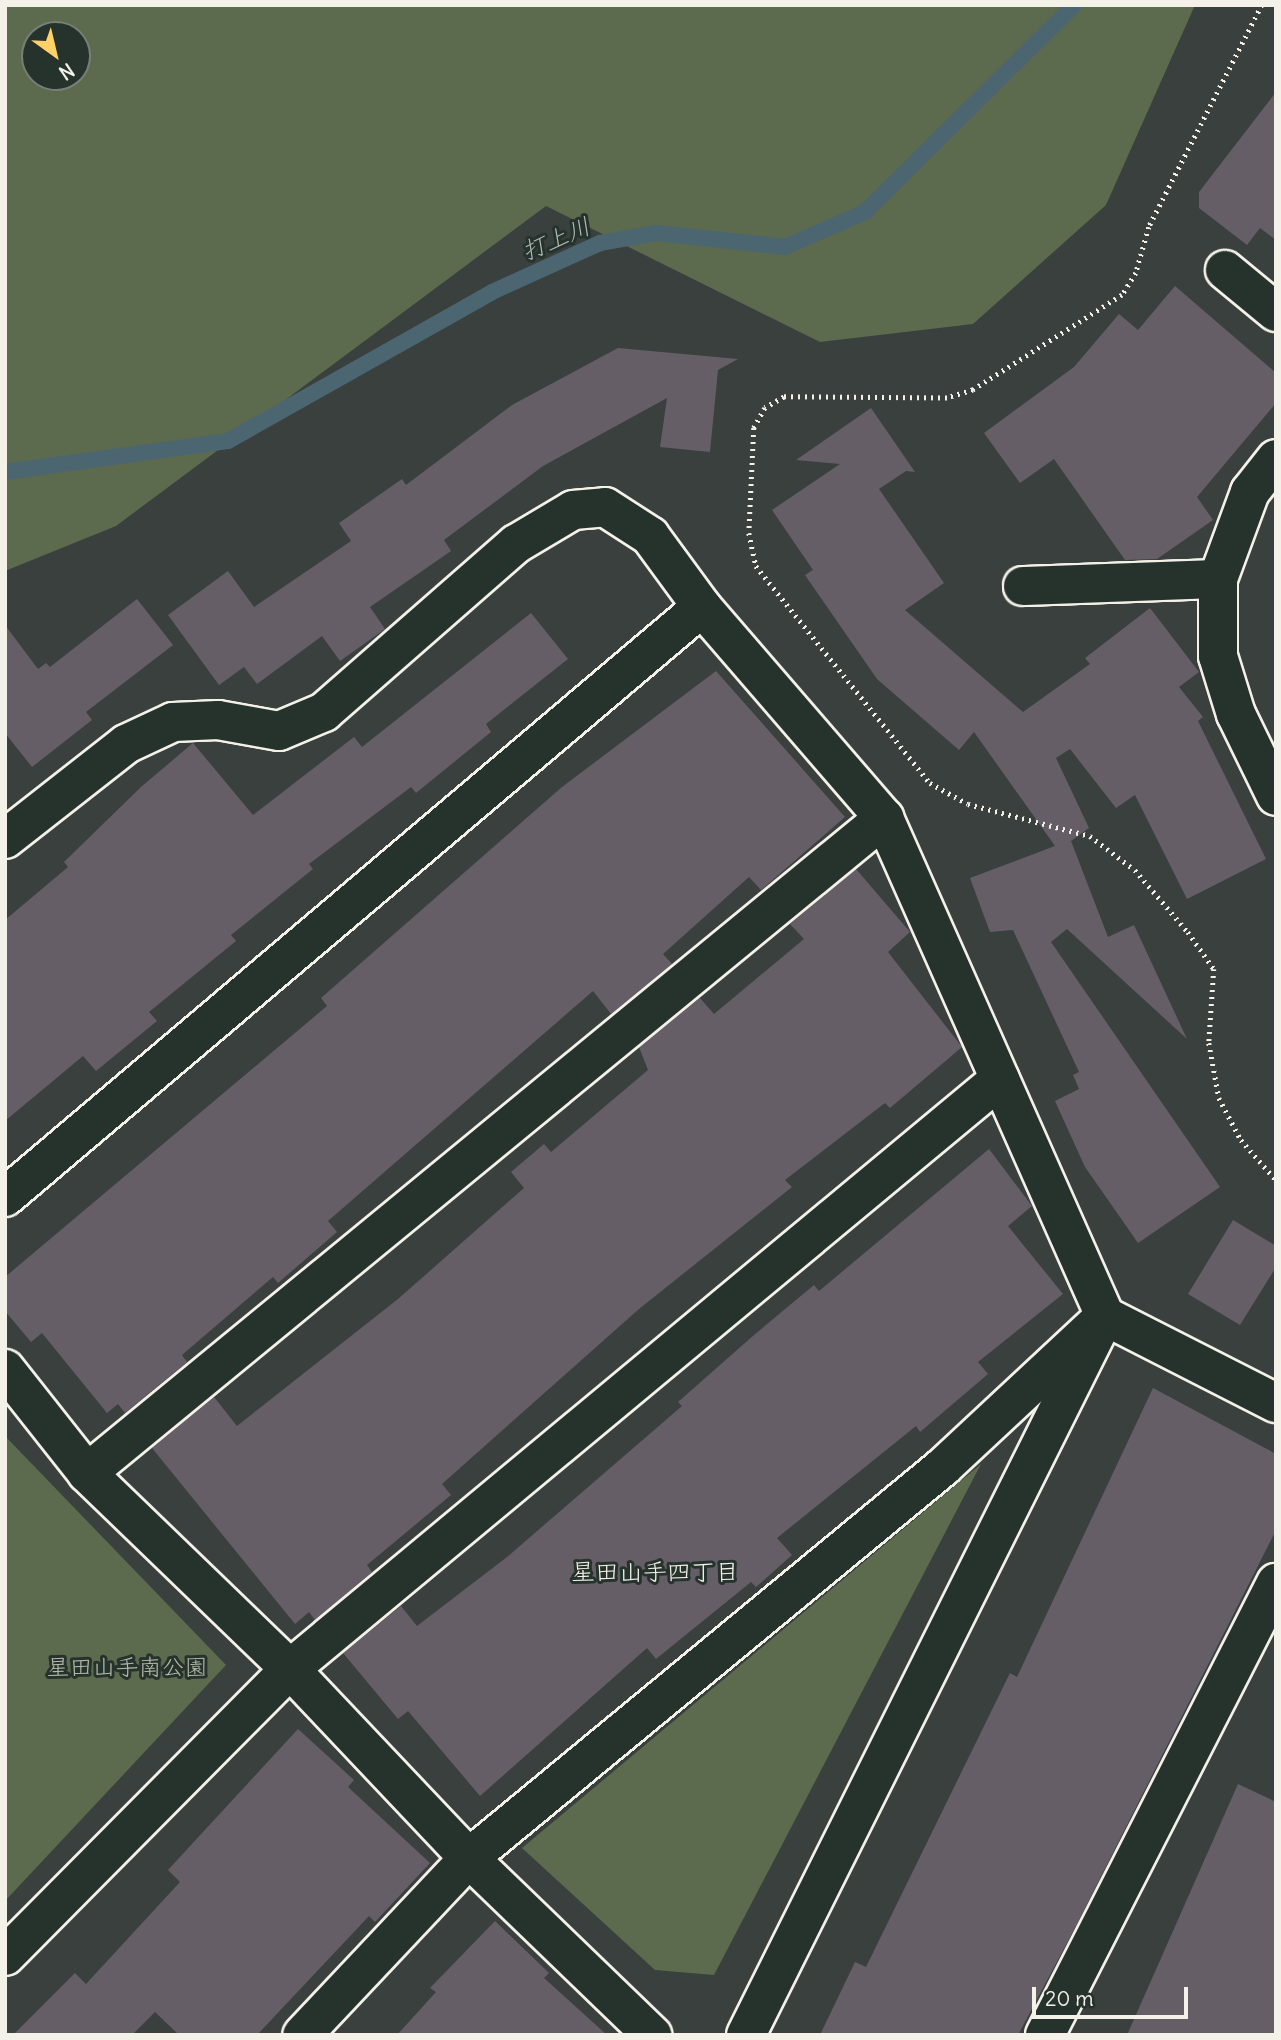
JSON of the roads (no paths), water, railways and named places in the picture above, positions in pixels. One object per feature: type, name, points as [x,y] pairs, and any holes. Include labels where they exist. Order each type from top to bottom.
[{"type":"street","points":[[1225,270],[1276,313]]},
{"type":"street","points":[[1276,459],[1250,492],[1218,579],[1219,656],[1236,713],[1276,796]]},
{"type":"street","points":[[12,820],[126,744],[173,722],[218,720],[279,731],[324,712],[516,544],[573,510],[606,507],[650,536],[702,607],[884,818],[1105,1316],[1276,1403]]},
{"type":"street","points":[[1023,586],[1218,579]]},
{"type":"street","points":[[5,1197],[702,607]]},
{"type":"street","points":[[87,1473],[884,818]]},
{"type":"street","points":[[5,1956],[290,1669],[1000,1079]]},
{"type":"street","points":[[302,2035],[469,1858],[943,1466],[1105,1316]]},
{"type":"street","points":[[746,2035],[1105,1316]]},
{"type":"street","points":[[5,1369],[87,1473],[290,1669],[469,1858],[652,2035]]},
{"type":"street","points":[[1045,2035],[1276,1583]]},
{"type":"waterway","name":"打上川","points":[[5,472],[228,441],[492,292],[600,243],[657,233],[785,247],[865,212],[1074,5]]},
{"type":"district","name":"星田山手四丁目","points":[[655,1572]]},
{"type":"park label","name":"星田山手南公園","points":[[127,1667]]}]
